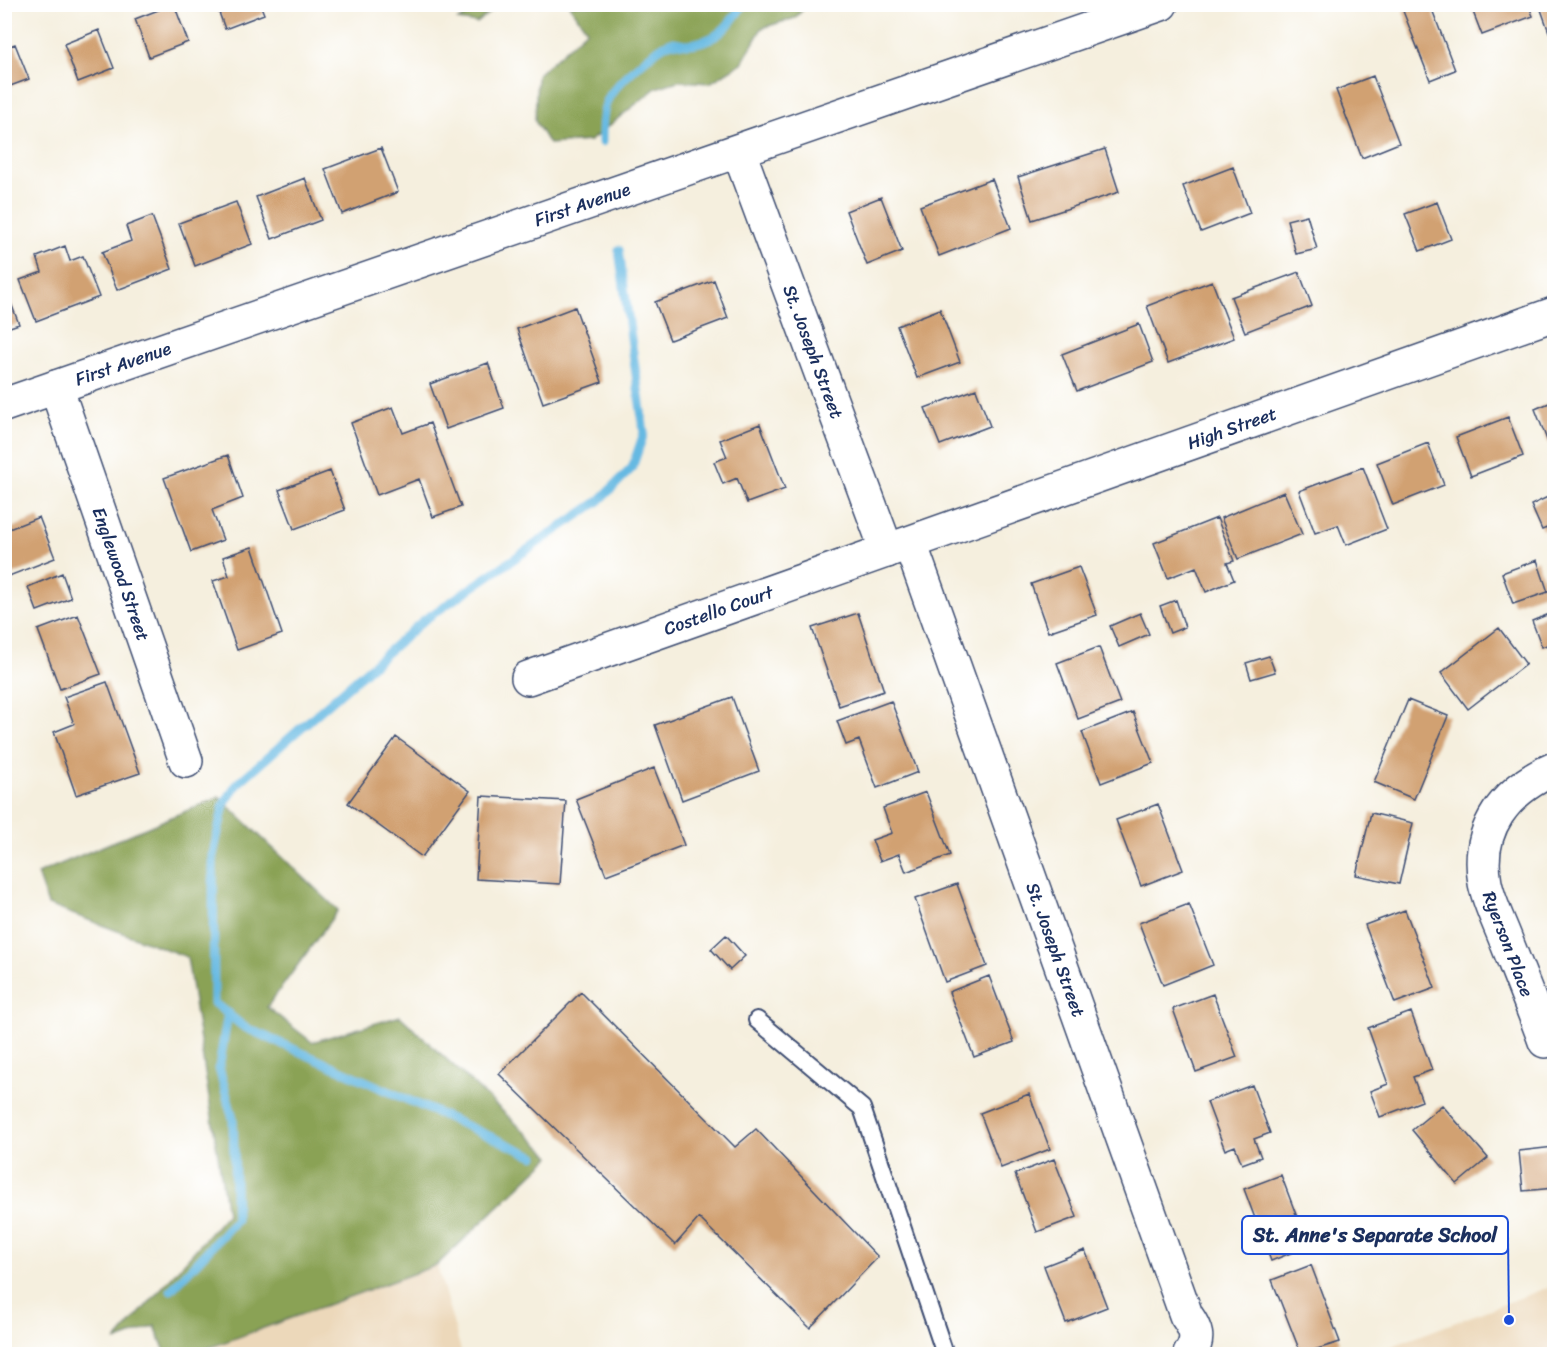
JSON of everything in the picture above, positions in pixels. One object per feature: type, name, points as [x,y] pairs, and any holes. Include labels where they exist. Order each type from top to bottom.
[{"type":"street","name":"First Avenue","points":[[4,405],[1161,4]]},
{"type":"street","name":"St. Joseph Street","points":[[739,152],[899,547],[1186,1315],[1196,1333],[1195,1347],[1190,1354]]},
{"type":"street","name":"High Street","points":[[899,547],[1554,314]]},
{"type":"street","name":"Englewood Street","points":[[56,387],[186,761]]},
{"type":"street","name":"Costello Court","points":[[528,678],[899,547]]},
{"type":"street","name":"Ryerson Place","points":[[1545,1041],[1485,884],[1483,865],[1487,831],[1494,815],[1518,789],[1554,769]]},
{"type":"lane","points":[[757,1020],[862,1108],[945,1354]]},
{"type":"shaded area","points":[[437,1265],[462,1354],[192,1354]]},
{"type":"shaded area","points":[[1554,1285],[1554,1354],[1371,1354]]},
{"type":"green space","points":[[483,4],[543,5],[499,5],[477,23],[458,20]]},
{"type":"green space","points":[[569,5],[807,5],[795,18],[762,28],[742,63],[710,83],[678,81],[656,88],[590,141],[549,144],[535,121],[537,75],[587,30]]},
{"type":"green space","points":[[219,797],[338,910],[267,1007],[312,1042],[400,1016],[551,1156],[437,1265],[192,1354],[166,1354],[155,1326],[115,1341],[227,1214],[187,957],[48,905],[37,874]]},
{"type":"building","points":[[174,4],[188,42],[149,57],[135,19]]},
{"type":"building","points":[[216,4],[260,4],[264,14],[225,29]]},
{"type":"building","points":[[1419,4],[1430,4],[1455,70],[1430,80],[1403,11]]},
{"type":"building","points":[[1470,4],[1528,4],[1533,16],[1482,35]]},
{"type":"building","points":[[1539,4],[1554,4],[1554,30],[1549,32]]},
{"type":"building","points":[[99,30],[114,68],[78,82],[64,44]]},
{"type":"building","points":[[15,44],[29,79],[5,88],[5,48]]},
{"type":"building","points":[[1373,76],[1399,143],[1362,158],[1336,90]]},
{"type":"building","points":[[381,148],[398,192],[342,214],[325,169]]},
{"type":"building","points":[[1105,149],[1119,192],[1032,220],[1018,177]]},
{"type":"building","points":[[1233,167],[1250,213],[1201,232],[1183,186]]},
{"type":"building","points":[[305,178],[321,220],[272,239],[256,197]]},
{"type":"building","points":[[992,179],[1011,228],[939,256],[920,206]]},
{"type":"building","points":[[881,197],[902,251],[867,265],[846,211]]},
{"type":"building","points":[[236,202],[252,244],[195,266],[179,223]]},
{"type":"building","points":[[1437,202],[1451,239],[1420,251],[1405,214]]},
{"type":"building","points":[[1307,215],[1317,249],[1296,254],[1287,220]]},
{"type":"building","points":[[152,216],[172,269],[117,290],[102,252],[131,241],[126,226]]},
{"type":"building","points":[[65,246],[70,261],[83,256],[99,297],[36,321],[20,280],[42,272],[37,257]]},
{"type":"building","points":[[1299,272],[1312,306],[1245,332],[1231,297]]},
{"type":"building","points":[[714,280],[728,318],[670,340],[655,302]]},
{"type":"building","points":[[1212,281],[1234,338],[1168,363],[1147,306]]},
{"type":"building","points":[[4,285],[19,324],[4,329]]},
{"type":"building","points":[[575,307],[602,382],[543,403],[517,329]]},
{"type":"building","points":[[940,309],[960,362],[917,378],[897,326]]},
{"type":"building","points":[[1139,324],[1153,362],[1077,391],[1062,354]]},
{"type":"building","points":[[488,363],[504,408],[446,429],[430,384]]},
{"type":"building","points":[[976,389],[990,426],[940,445],[925,408]]},
{"type":"building","points":[[1554,401],[1554,443],[1549,445],[1535,409]]},
{"type":"building","points":[[393,407],[403,433],[430,423],[461,507],[433,517],[419,479],[377,495],[351,423]]},
{"type":"building","points":[[1508,417],[1523,456],[1471,476],[1456,437]]},
{"type":"building","points":[[760,424],[785,489],[747,503],[737,478],[723,484],[714,462],[727,457],[720,440]]},
{"type":"building","points":[[1428,443],[1444,485],[1393,505],[1377,463]]},
{"type":"building","points":[[228,455],[243,498],[212,510],[223,540],[191,552],[164,478]]},
{"type":"building","points":[[1363,467],[1387,529],[1346,545],[1338,525],[1315,533],[1299,491]]},
{"type":"building","points":[[330,471],[345,510],[294,529],[279,490]]},
{"type":"building","points":[[1284,492],[1302,534],[1238,559],[1221,518]]},
{"type":"building","points":[[1554,494],[1554,525],[1542,530],[1531,505]]},
{"type":"building","points":[[39,517],[55,558],[4,578],[4,531]]},
{"type":"building","points":[[1217,518],[1234,561],[1227,563],[1234,580],[1206,592],[1196,567],[1168,578],[1154,543]]},
{"type":"building","points":[[252,547],[282,634],[237,650],[213,581],[229,576],[223,557]]},
{"type":"building","points":[[1537,560],[1548,592],[1513,604],[1502,573]]},
{"type":"building","points":[[1079,567],[1097,615],[1048,632],[1031,584]]},
{"type":"building","points":[[62,573],[71,598],[37,611],[28,587]]},
{"type":"building","points":[[1176,600],[1185,627],[1170,633],[1160,606]]},
{"type":"building","points":[[1554,612],[1554,642],[1542,647],[1532,621]]},
{"type":"building","points":[[858,613],[884,691],[839,706],[812,628]]},
{"type":"building","points":[[1140,613],[1149,634],[1119,647],[1110,626]]},
{"type":"building","points":[[78,615],[101,674],[60,689],[38,630]]},
{"type":"building","points":[[1499,628],[1526,664],[1468,709],[1441,673]]},
{"type":"building","points":[[1099,647],[1120,703],[1078,719],[1057,663]]},
{"type":"building","points":[[1269,656],[1275,672],[1251,679],[1246,663]]},
{"type":"building","points":[[107,682],[140,773],[76,795],[54,732],[74,724],[64,697]]},
{"type":"building","points":[[732,697],[759,771],[682,800],[655,725]]},
{"type":"building","points":[[1408,700],[1448,716],[1414,799],[1374,782]]},
{"type":"building","points":[[891,701],[918,772],[877,788],[859,740],[846,745],[837,721]]},
{"type":"building","points":[[1133,712],[1153,763],[1101,783],[1082,732]]},
{"type":"building","points":[[396,737],[470,791],[422,857],[348,803]]},
{"type":"building","points":[[654,768],[684,845],[606,875],[576,799]]},
{"type":"building","points":[[926,792],[950,855],[906,872],[899,854],[880,861],[872,840],[892,833],[883,808]]},
{"type":"building","points":[[481,796],[566,801],[560,884],[476,879]]},
{"type":"building","points":[[1158,804],[1183,870],[1141,886],[1116,820]]},
{"type":"building","points":[[1371,813],[1413,823],[1399,884],[1356,875]]},
{"type":"building","points":[[957,884],[987,966],[945,982],[915,899]]},
{"type":"building","points":[[1189,904],[1213,965],[1163,985],[1139,923]]},
{"type":"building","points":[[1405,910],[1435,988],[1395,1003],[1365,925]]},
{"type":"building","points":[[726,935],[745,956],[730,970],[711,949]]},
{"type":"building","points":[[989,976],[1014,1042],[974,1057],[949,992]]},
{"type":"building","points":[[581,992],[735,1147],[756,1129],[878,1257],[810,1328],[699,1218],[675,1245],[499,1074]]},
{"type":"building","points":[[1213,994],[1237,1057],[1196,1072],[1173,1009]]},
{"type":"building","points":[[1411,1012],[1432,1070],[1413,1077],[1422,1101],[1380,1117],[1370,1091],[1388,1084],[1368,1028]]},
{"type":"building","points":[[1252,1085],[1270,1133],[1254,1139],[1261,1157],[1242,1164],[1235,1146],[1225,1150],[1207,1102]]},
{"type":"building","points":[[1029,1094],[1050,1149],[1001,1168],[980,1113]]},
{"type":"building","points":[[1442,1105],[1488,1158],[1457,1184],[1412,1130]]},
{"type":"building","points":[[1554,1147],[1554,1188],[1523,1191],[1519,1151]]},
{"type":"building","points":[[1054,1159],[1077,1217],[1037,1232],[1015,1174]]},
{"type":"building","points":[[1281,1175],[1308,1246],[1271,1261],[1244,1189]]},
{"type":"building","points":[[1085,1250],[1107,1307],[1066,1323],[1044,1266]]},
{"type":"building","points":[[1311,1265],[1340,1342],[1301,1354],[1272,1280]]},
{"type":"waterway","points":[[602,142],[603,116],[607,101],[626,77],[665,45],[672,42],[696,43],[720,33],[743,4]]},
{"type":"waterway","points":[[534,1156],[244,1027],[214,1003],[213,855],[224,804],[237,784],[424,620],[599,501],[632,468],[644,433],[619,250]]},
{"type":"waterway","points":[[171,1290],[236,1220],[233,1119],[219,1068],[228,1013]]},
{"type":"place","name":"St. Anne's Separate School","points":[[1509,1320]]}]
